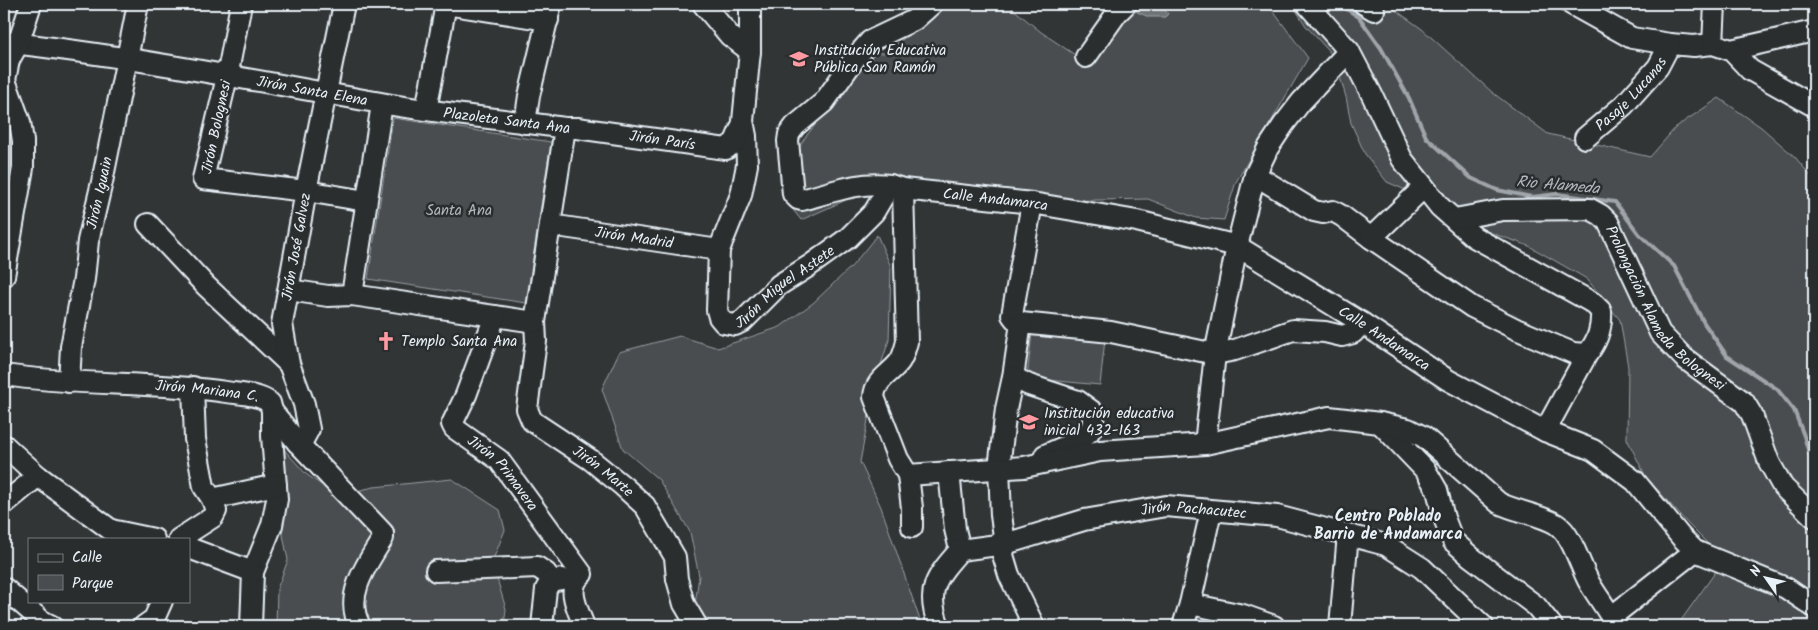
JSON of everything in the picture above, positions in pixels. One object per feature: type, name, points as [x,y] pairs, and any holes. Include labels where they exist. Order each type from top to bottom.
[{"type":"street","points":[[4,276],[6,254],[23,168],[24,141],[20,122],[5,80],[11,43],[32,4]]},
{"type":"street","name":"Jirón Iguain","points":[[68,382],[71,346],[84,279],[88,241],[102,182],[138,4]]},
{"type":"street","name":"Jirón Bolognesi","points":[[241,4],[227,76],[203,179],[366,200]]},
{"type":"street","name":"Jirón José Galvez","points":[[297,442],[307,436],[309,428],[304,404],[289,364],[282,324],[306,191],[344,4]]},
{"type":"street","points":[[426,110],[446,4],[549,12],[529,96],[525,123]]},
{"type":"street","points":[[703,4],[730,36],[750,51]]},
{"type":"street","name":"Jirón Miguel Astete","points":[[750,4],[750,51],[743,121],[746,136],[746,165],[741,195],[719,250],[717,310],[719,317],[724,323],[735,325],[743,321],[779,285],[810,266],[848,238],[896,187]]},
{"type":"street","name":"Calle Andamarca","points":[[932,4],[914,20],[870,41],[856,56],[824,102],[795,126],[788,141],[793,194],[798,199],[802,200],[856,185],[875,183],[1032,203],[1136,221],[1237,246],[1362,323],[1448,380],[1545,430],[1593,450],[1634,481],[1681,538],[1694,550],[1786,588],[1814,607]]},
{"type":"street","points":[[1086,56],[1117,13],[1126,4]]},
{"type":"street","points":[[1307,4],[1349,51],[1402,159],[1440,207],[1474,237],[1593,303],[1601,311],[1599,334],[1545,430]]},
{"type":"street","points":[[1571,4],[1632,38],[1670,44],[1722,47],[1814,31]]},
{"type":"street","points":[[1715,4],[1722,47],[1750,70],[1814,106]]},
{"type":"street","name":"Jirón Santa Elena","points":[[11,43],[126,58],[326,92],[382,104]]},
{"type":"street","name":"Pasaje Lucanas","points":[[1585,138],[1624,105],[1658,67],[1670,44]]},
{"type":"street","points":[[1205,444],[1215,354],[1237,246],[1255,175],[1268,148],[1284,124],[1301,102],[1349,51]]},
{"type":"street","points":[[352,295],[382,104]]},
{"type":"street","name":"Plazoleta Santa Ana","points":[[382,104],[565,128],[535,322]]},
{"type":"street","name":"Jirón París","points":[[565,128],[577,128],[726,149],[736,142],[743,121]]},
{"type":"street","points":[[1255,175],[1314,211],[1323,213],[1333,211],[1342,216],[1472,307],[1516,329],[1573,353],[1587,354]]},
{"type":"street","points":[[896,187],[907,342],[900,362],[878,382],[874,389],[874,397],[898,459],[908,475],[912,527]]},
{"type":"street","points":[[1371,238],[1424,187]]},
{"type":"street","points":[[1032,203],[1012,315],[1021,323],[1111,332],[1215,354],[1235,350],[1293,330],[1325,332],[1342,336],[1353,333],[1362,323]]},
{"type":"street","name":"Prolongación Alameda Bolognesi","points":[[1455,220],[1503,210],[1590,209],[1600,215],[1608,222],[1660,333],[1684,358],[1744,402],[1752,415],[1769,462],[1783,488],[1814,517]]},
{"type":"street","points":[[148,224],[206,286],[289,364]]},
{"type":"street","name":"Jirón Madrid","points":[[550,225],[719,250]]},
{"type":"street","points":[[289,290],[328,296],[352,295],[535,322]]},
{"type":"street","name":"Jirón Primavera","points":[[495,316],[466,395],[452,424],[454,428],[499,460],[582,574]]},
{"type":"street","name":"Jirón Marte","points":[[535,322],[536,341],[528,415],[532,421],[591,460],[624,486],[644,506],[674,557],[677,579],[684,604],[697,626]]},
{"type":"street","points":[[1021,323],[1006,409],[999,468],[1001,515],[1005,544],[1003,555],[1009,575],[1034,626]]},
{"type":"street","name":"Jirón Mariana C.","points":[[4,376],[68,382],[193,387],[259,397],[270,402],[277,499],[272,525],[253,572],[251,626]]},
{"type":"street","points":[[999,468],[1056,451],[1088,433],[1094,420],[1093,412],[1078,401],[1013,377]]},
{"type":"street","points":[[181,538],[213,517],[216,511],[212,498],[204,487],[195,439],[193,387]]},
{"type":"street","points":[[272,411],[297,442],[383,533],[383,538],[358,580],[356,618],[360,626]]},
{"type":"street","points":[[908,475],[1024,467],[1100,451],[1205,444],[1329,417],[1380,423],[1408,429],[1424,437],[1499,503],[1510,509],[1547,519],[1559,526],[1569,538],[1589,582],[1614,622],[1694,550]]},
{"type":"street","points":[[1380,423],[1426,472],[1437,490],[1444,518],[1453,541],[1536,606],[1552,626]]},
{"type":"street","points":[[4,445],[38,476],[111,530],[149,538]]},
{"type":"street","points":[[940,626],[934,611],[934,587],[940,572],[960,550],[949,472]]},
{"type":"street","points":[[4,504],[38,476]]},
{"type":"street","points":[[212,498],[276,485]]},
{"type":"street","name":"Jirón Pachacutec","points":[[960,550],[1005,544],[1084,520],[1166,506],[1277,516],[1386,545],[1422,568],[1483,626]]},
{"type":"street","points":[[1183,626],[1190,604],[1211,510]]},
{"type":"street","points":[[1340,626],[1348,534]]},
{"type":"street","points":[[190,548],[253,572]]},
{"type":"street","points":[[436,571],[537,567],[546,572],[550,582]]},
{"type":"street","points":[[542,626],[546,589],[550,582],[582,574]]},
{"type":"street","points":[[582,574],[577,578],[573,592],[584,626]]},
{"type":"street","points":[[4,588],[42,621],[52,626]]},
{"type":"street","points":[[1190,604],[1243,615],[1274,626]]},
{"type":"green space","points":[[943,4],[1007,4],[1041,32],[1081,59],[1136,4],[1264,4],[1270,7],[1308,58],[1236,182],[1224,220],[1196,218],[1148,199],[1052,201],[889,191],[846,200],[801,220],[790,206],[786,171],[804,139],[822,116],[838,67],[848,51],[885,53]]},
{"type":"green space","points":[[1292,4],[1387,4],[1422,29],[1493,93],[1548,134],[1650,157],[1676,127],[1719,98],[1761,127],[1795,157],[1814,180],[1814,626],[1677,626],[1724,560],[1689,525],[1646,477],[1627,439],[1628,367],[1620,320],[1587,279],[1529,246],[1480,229],[1431,201],[1387,182],[1365,154],[1351,123],[1346,97],[1334,57],[1306,26]]},
{"type":"green space","name":"Santa Ana","points":[[393,118],[551,142],[526,303],[368,279]]},
{"type":"green space","points":[[877,235],[891,267],[889,340],[875,383],[860,462],[881,507],[922,626],[692,626],[699,576],[690,532],[659,480],[623,449],[602,389],[619,352],[680,336],[718,348],[780,327],[813,303],[852,266]]},
{"type":"green space","points":[[1032,332],[1105,339],[1100,385],[1027,378]]},
{"type":"green space","points":[[281,446],[306,474],[320,484],[343,494],[374,487],[452,479],[500,510],[505,530],[492,562],[506,609],[504,626],[276,626],[277,589],[288,560],[282,530],[279,498]]},
{"type":"shaded area","points":[[1140,4],[1164,9],[1168,14],[1165,17],[1149,17],[1137,12],[1136,9]]},
{"type":"waterway","name":"Rio Alameda","points":[[1339,4],[1359,17],[1381,48],[1409,98],[1426,137],[1471,178],[1497,190],[1532,197],[1557,194],[1615,202],[1639,234],[1674,266],[1704,323],[1727,356],[1777,389],[1794,410],[1814,470]]},
{"type":"place","name":"Institución Educativa Pública San Ramón","points":[[799,59]]},
{"type":"place","name":"Templo Santa Ana","points":[[386,341]]},
{"type":"place","name":"Institución educativa inicial 432-163","points":[[1029,422]]},
{"type":"district","name":"Centro Poblado Barrio de Andamarca","points":[[1388,524]]}]
